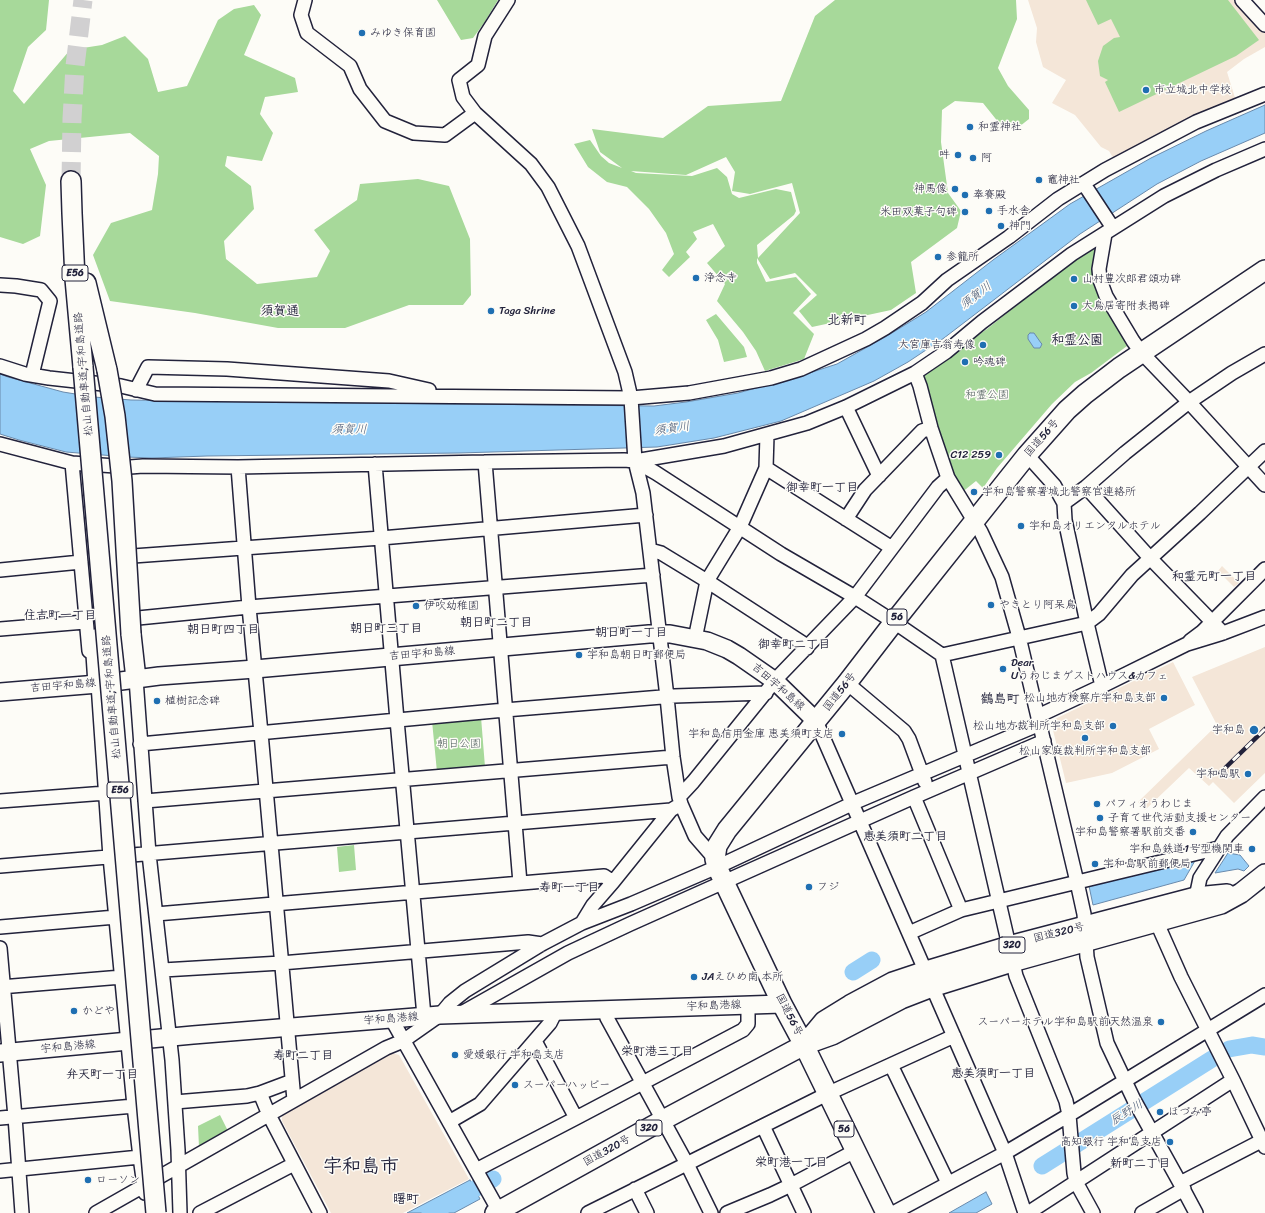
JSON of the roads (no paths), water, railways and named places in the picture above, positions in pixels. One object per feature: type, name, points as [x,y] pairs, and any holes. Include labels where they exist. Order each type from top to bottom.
[{"type":"highway","name":"松山自動車道;宇和島道路","points":[[71,181],[75,279],[80,333],[80,366],[156,1213]]},
{"type":"highway","points":[[72,213],[91,306],[107,370],[115,416],[135,626],[136,679]]},
{"type":"highway","name":"国道56号","points":[[886,1213],[804,1045],[782,1004],[719,870],[717,846],[727,830],[816,722],[1027,455],[1073,404],[1141,352],[1265,270]]},
{"type":"highway","points":[[80,366],[78,433],[98,684]]},
{"type":"highway","name":"国道320号","points":[[498,1212],[659,1113],[804,1045],[824,1021],[893,982],[929,979],[1011,954],[1241,893],[1264,877]]},
{"type":"main road","name":"吉田宇和島線","points":[[0,692],[98,684],[159,676],[673,634],[707,642],[727,649],[749,662],[770,687],[816,722]]},
{"type":"main road","name":"宇和島港線","points":[[5,1052],[390,1018],[460,1014],[782,1004]]},
{"type":"street","points":[[305,0],[301,15],[307,33],[350,66],[360,89],[385,121],[414,132],[445,134],[476,112]]},
{"type":"street","points":[[508,0],[485,36],[478,65],[460,80],[463,97],[476,112],[531,164],[548,187],[578,246],[625,372],[631,402],[634,457],[641,482],[646,514],[667,697],[677,804],[719,870]]},
{"type":"street","points":[[1242,0],[1265,25]]},
{"type":"street","points":[[0,366],[32,375],[122,386],[155,394],[448,396],[631,402],[770,378],[801,369],[866,339],[885,328],[922,303],[948,280],[1058,199],[1086,187],[1111,166],[1196,122],[1265,94]]},
{"type":"street","points":[[0,444],[72,463],[130,467],[238,467],[616,460],[724,446],[807,423],[846,407],[915,373],[946,352],[1046,272],[1108,228],[1164,196],[1216,170],[1265,149]]},
{"type":"street","points":[[1086,187],[1108,228],[1099,269],[1100,280],[1106,296],[1141,352],[1265,485]]},
{"type":"street","points":[[0,285],[41,290],[50,302],[32,375]]},
{"type":"street","points":[[1064,503],[1086,487],[1125,453],[1189,402],[1232,373],[1265,354]]},
{"type":"street","points":[[136,390],[148,367],[227,369],[389,382],[437,391],[448,396]]},
{"type":"street","points":[[915,373],[931,428],[948,478],[975,522],[1002,578],[1019,637],[1084,914],[1087,957],[1107,1043],[1137,1105],[1196,1213]]},
{"type":"street","points":[[846,407],[879,476]]},
{"type":"street","points":[[846,520],[866,490],[922,431],[931,428]]},
{"type":"street","points":[[694,639],[707,581],[740,527],[766,468],[767,435]]},
{"type":"street","points":[[942,655],[1087,623],[1099,614],[1132,574],[1265,451]]},
{"type":"street","points":[[1027,455],[1054,485],[1064,503],[1065,520],[1102,686]]},
{"type":"street","points":[[634,457],[656,473],[781,554],[856,598],[942,655],[1017,979],[1066,1101],[1076,1182],[1093,1213]]},
{"type":"street","points":[[485,462],[520,883]]},
{"type":"street","points":[[72,463],[85,622],[90,662],[98,684],[110,857],[134,1106],[148,1213]]},
{"type":"street","points":[[375,464],[412,892],[419,951],[432,1016]]},
{"type":"street","points":[[130,467],[135,626],[249,607],[653,575]]},
{"type":"street","points":[[238,467],[249,607],[294,1100]]},
{"type":"street","points":[[766,468],[892,548]]},
{"type":"street","points":[[582,923],[593,905],[677,804],[770,687],[856,598],[938,487],[948,478]]},
{"type":"street","points":[[1086,487],[1150,558],[1223,633]]},
{"type":"street","points":[[133,556],[491,529],[646,514]]},
{"type":"street","points":[[650,550],[661,552],[804,644],[807,648]]},
{"type":"street","points":[[0,570],[80,562]]},
{"type":"street","points":[[1188,644],[1265,569]]},
{"type":"street","points":[[460,1014],[568,953],[630,924],[719,870],[852,804],[965,755],[1039,720],[1102,686],[1188,644],[1223,633],[1265,617]]},
{"type":"street","points":[[0,629],[85,622]]},
{"type":"street","points":[[136,679],[149,854],[170,1037],[175,1102],[180,1213]]},
{"type":"street","points":[[847,683],[904,731],[909,740],[928,791]]},
{"type":"street","points":[[140,744],[770,687]]},
{"type":"street","points":[[816,722],[1005,1153],[1025,1213]]},
{"type":"street","points":[[96,1213],[386,1048],[403,1041],[432,1016],[465,991],[542,944],[582,923],[719,870],[860,822],[1044,741]]},
{"type":"street","points":[[145,801],[672,756]]},
{"type":"street","points":[[0,802],[106,793]]},
{"type":"street","points":[[914,797],[961,910]]},
{"type":"street","points":[[1197,904],[1200,878],[1219,848],[1232,830],[1265,797]]},
{"type":"street","points":[[0,866],[515,823],[677,804]]},
{"type":"street","points":[[909,933],[961,910],[1219,848]]},
{"type":"street","points":[[156,914],[604,876],[613,882]]},
{"type":"street","points":[[1142,1213],[1182,1186],[1264,1142],[1234,1080],[1181,978],[1155,915]]},
{"type":"street","points":[[0,927],[116,917]]},
{"type":"street","points":[[163,970],[281,963],[528,942],[542,944]]},
{"type":"street","points":[[0,948],[5,1052],[15,1116],[22,1213]]},
{"type":"street","points":[[2,987],[122,976]]},
{"type":"street","points":[[893,1213],[1005,1153],[1207,1030],[1264,999]]},
{"type":"street","points":[[478,1172],[576,1118],[643,1085],[743,1030],[748,1024],[748,1005]]},
{"type":"street","points":[[605,1010],[607,1018],[687,1164],[711,1213]]},
{"type":"street","points":[[449,1122],[480,1104],[550,1023],[556,1011]]},
{"type":"street","points":[[390,1018],[478,1172],[498,1212]]},
{"type":"street","points":[[588,1213],[827,1094],[954,1036]]},
{"type":"street","points":[[535,1041],[576,1118]]},
{"type":"street","points":[[891,1065],[948,1183]]},
{"type":"street","points":[[1028,1213],[1234,1080]]},
{"type":"street","points":[[175,1102],[247,1096],[260,1093],[292,1081]]},
{"type":"street","points":[[260,1093],[269,1115],[320,1213]]},
{"type":"street","points":[[0,1118],[134,1106]]},
{"type":"street","points":[[763,1126],[804,1213]]},
{"type":"street","points":[[728,1213],[770,1196],[855,1151]]},
{"type":"street","points":[[0,1171],[140,1157]]},
{"type":"street","points":[[200,1213],[294,1164]]},
{"type":"street","points":[[635,1189],[647,1213]]},
{"type":"water","name":"須賀川","points":[[1265,105],[1265,133],[1201,161],[1157,184],[1080,234],[944,338],[908,362],[874,381],[781,421],[714,438],[657,447],[459,453],[152,458],[127,457],[66,452],[0,434],[0,374],[63,392],[94,397],[131,400],[654,406],[738,393],[837,364],[926,312],[993,260],[1070,204],[1151,158],[1206,131]]},
{"type":"water","points":[[1030,333],[1034,333],[1042,344],[1040,348],[1034,348],[1028,339],[1028,335]]},
{"type":"water","points":[[1228,853],[1240,855],[1249,866],[1244,871],[1238,869],[1215,873]]},
{"type":"water","points":[[1196,859],[1184,880],[1093,905],[1089,886]]},
{"type":"water","points":[[470,1180],[480,1199],[454,1213],[407,1213]]},
{"type":"water","points":[[986,1192],[992,1204],[976,1213],[949,1213]]},
{"type":"waterway","points":[[853,972],[872,960]]},
{"type":"waterway","name":"辰野川","points":[[1229,1049],[1252,1045],[1265,1047]]},
{"type":"waterway","name":"辰野川","points":[[1042,1166],[1212,1059]]},
{"type":"waterway","points":[[430,1213],[493,1179]]},
{"type":"tunnel","points":[[71,181],[75,66],[83,0]]},
{"type":"railway","points":[[1220,773],[1265,729]]},
{"type":"place","name":"みゆき保育園","points":[[362,33]]},
{"type":"place","name":"市立城北中学校","points":[[1146,90]]},
{"type":"place","name":"和霊神社","points":[[970,127]]},
{"type":"place","name":"吽","points":[[958,155]]},
{"type":"place","name":"阿","points":[[973,158]]},
{"type":"place","name":"竈神社","points":[[1039,180]]},
{"type":"place","name":"神馬像","points":[[955,189]]},
{"type":"place","name":"奉賽殿","points":[[965,195]]},
{"type":"place","name":"手水舎","points":[[989,211]]},
{"type":"place","name":"米田双葉子句碑","points":[[965,212]]},
{"type":"place","name":"神門","points":[[1001,226]]},
{"type":"place","name":"参籠所","points":[[938,257]]},
{"type":"place","name":"浄念寺","points":[[696,278]]},
{"type":"place","name":"山村豊次郎君頌功碑","points":[[1074,279]]},
{"type":"place","name":"大鳥居寄附表掲碑","points":[[1074,306]]},
{"type":"place","name":"Taga Shrine","points":[[491,311]]},
{"type":"place","name":"大宮庫吉翁寿像","points":[[983,345]]},
{"type":"place","name":"吟魂碑","points":[[965,362]]},
{"type":"place","name":"C12 259","points":[[999,455]]},
{"type":"place","name":"宇和島警察署城北警察官連絡所","points":[[974,492]]},
{"type":"place","name":"宇和島オリエンタルホテル","points":[[1021,526]]},
{"type":"place","name":"やきとり阿呆鳥","points":[[991,605]]},
{"type":"place","name":"伊吹幼稚園","points":[[416,606]]},
{"type":"place","name":"宇和島朝日町郵便局","points":[[579,655]]},
{"type":"place","name":"Dear Uうわじまゲストハウス&カフェ","points":[[1003,669]]},
{"type":"place","name":"松山地方検察庁宇和島支部","points":[[1164,698]]},
{"type":"place","name":"植樹記念碑","points":[[157,701]]},
{"type":"place","name":"松山地方裁判所宇和島支部","points":[[1113,726]]},
{"type":"place","name":"宇和島","points":[[1254,730]]},
{"type":"place","name":"宇和島信用金庫 恵美須町支店","points":[[842,734]]},
{"type":"place","name":"松山家庭裁判所宇和島支部","points":[[1085,738]]},
{"type":"place","name":"宇和島駅","points":[[1248,774]]},
{"type":"place","name":"パフィオうわじま","points":[[1097,804]]},
{"type":"place","name":"子育て世代活動支援センター","points":[[1100,818]]},
{"type":"place","name":"宇和島警察署駅前交番","points":[[1193,832]]},
{"type":"place","name":"宇和島鉄道1号型機関車","points":[[1252,849]]},
{"type":"place","name":"宇和島駅前郵便局","points":[[1095,864]]},
{"type":"place","name":"フジ","points":[[809,887]]},
{"type":"place","name":"JAえひめ南 本所","points":[[694,977]]},
{"type":"place","name":"かどや","points":[[74,1011]]},
{"type":"place","name":"スーパーホテル宇和島駅前天然温泉","points":[[1161,1022]]},
{"type":"place","name":"愛媛銀行 宇和島支店","points":[[455,1055]]},
{"type":"place","name":"スーパーハッピー","points":[[515,1085]]},
{"type":"place","name":"ほづみ亭","points":[[1160,1112]]},
{"type":"place","name":"高知銀行 宇和島支店","points":[[1170,1142]]},
{"type":"place","name":"ローソン","points":[[88,1180]]},
{"type":"district","name":"須賀通","points":[[280,312]]},
{"type":"district","name":"北新町","points":[[847,321]]},
{"type":"district","name":"和霊公園","points":[[1077,341]]},
{"type":"district","name":"御幸町一丁目","points":[[822,488]]},
{"type":"district","name":"和霊元町一丁目","points":[[1214,577]]},
{"type":"district","name":"住吉町一丁目","points":[[60,616]]},
{"type":"district","name":"朝日町二丁目","points":[[496,623]]},
{"type":"district","name":"朝日町三丁目","points":[[386,629]]},
{"type":"district","name":"朝日町四丁目","points":[[223,630]]},
{"type":"district","name":"朝日町一丁目","points":[[631,633]]},
{"type":"district","name":"御幸町二丁目","points":[[794,645]]},
{"type":"district","name":"鶴島町","points":[[1000,700]]},
{"type":"district","name":"恵美須町二丁目","points":[[905,837]]},
{"type":"district","name":"寿町一丁目","points":[[569,888]]},
{"type":"district","name":"栄町港三丁目","points":[[657,1052]]},
{"type":"district","name":"寿町二丁目","points":[[303,1056]]},
{"type":"district","name":"恵美須町一丁目","points":[[993,1074]]},
{"type":"district","name":"弁天町一丁目","points":[[102,1075]]},
{"type":"district","name":"栄町港一丁目","points":[[791,1163]]},
{"type":"district","name":"新町二丁目","points":[[1140,1164]]},
{"type":"district","name":"宇和島市","points":[[361,1167]]},
{"type":"district","name":"曙町","points":[[406,1200]]},
{"type":"park label","name":"朝日公園","points":[[459,744]]}]
